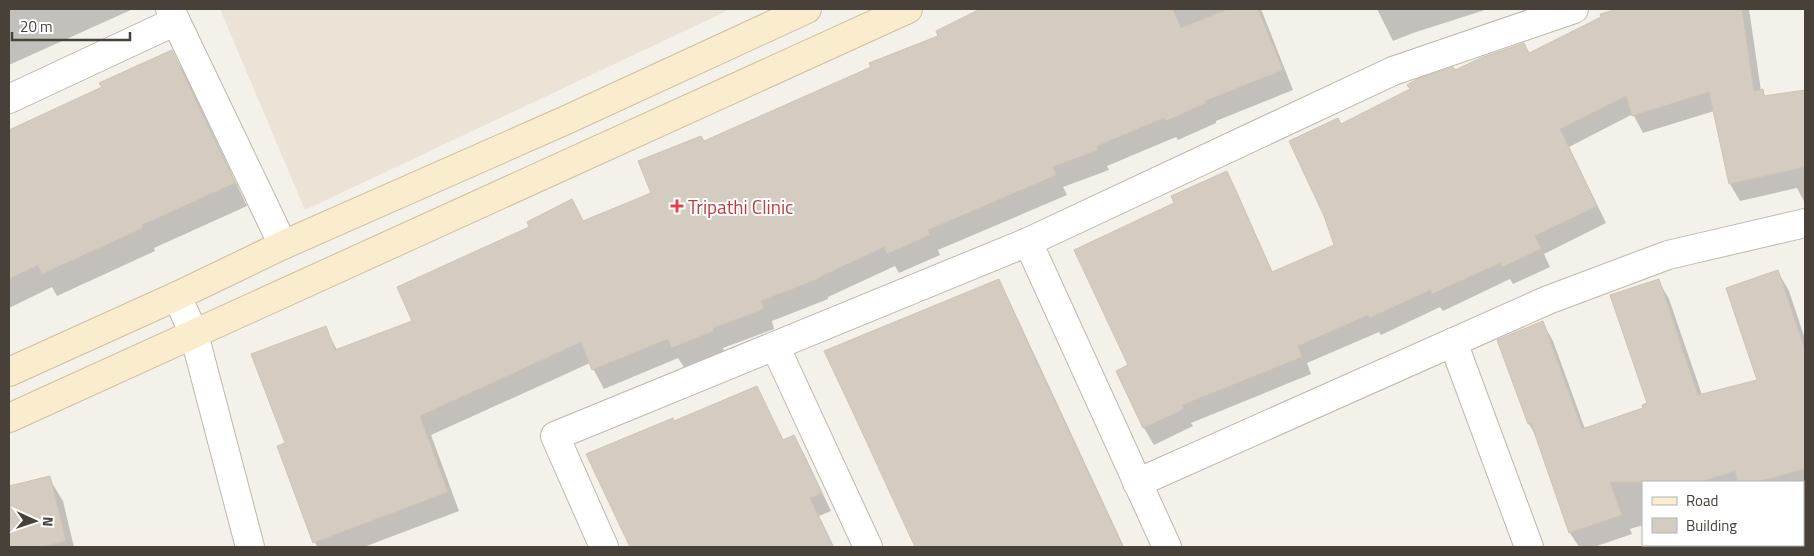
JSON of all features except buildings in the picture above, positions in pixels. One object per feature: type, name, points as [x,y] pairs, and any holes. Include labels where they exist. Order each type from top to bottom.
[{"type":"street","points":[[9,372],[177,296],[283,245],[564,121],[807,9]]},
{"type":"street","points":[[9,418],[908,9]]},
{"type":"street","points":[[604,547],[555,436],[1028,242],[1393,72],[1574,9]]},
{"type":"street","points":[[9,98],[173,15],[283,245]]},
{"type":"street","points":[[1137,483],[1548,300],[1668,255],[1805,223]]},
{"type":"street","points":[[1028,242],[1166,547]]},
{"type":"street","points":[[177,296],[194,334],[250,547]]},
{"type":"street","points":[[1453,342],[1529,547]]},
{"type":"street","points":[[775,346],[868,547]]},
{"type":"shaded area","points":[[220,9],[731,9],[305,210]]},
{"type":"place","name":"Tripathi Clinic","points":[[677,206]]}]
